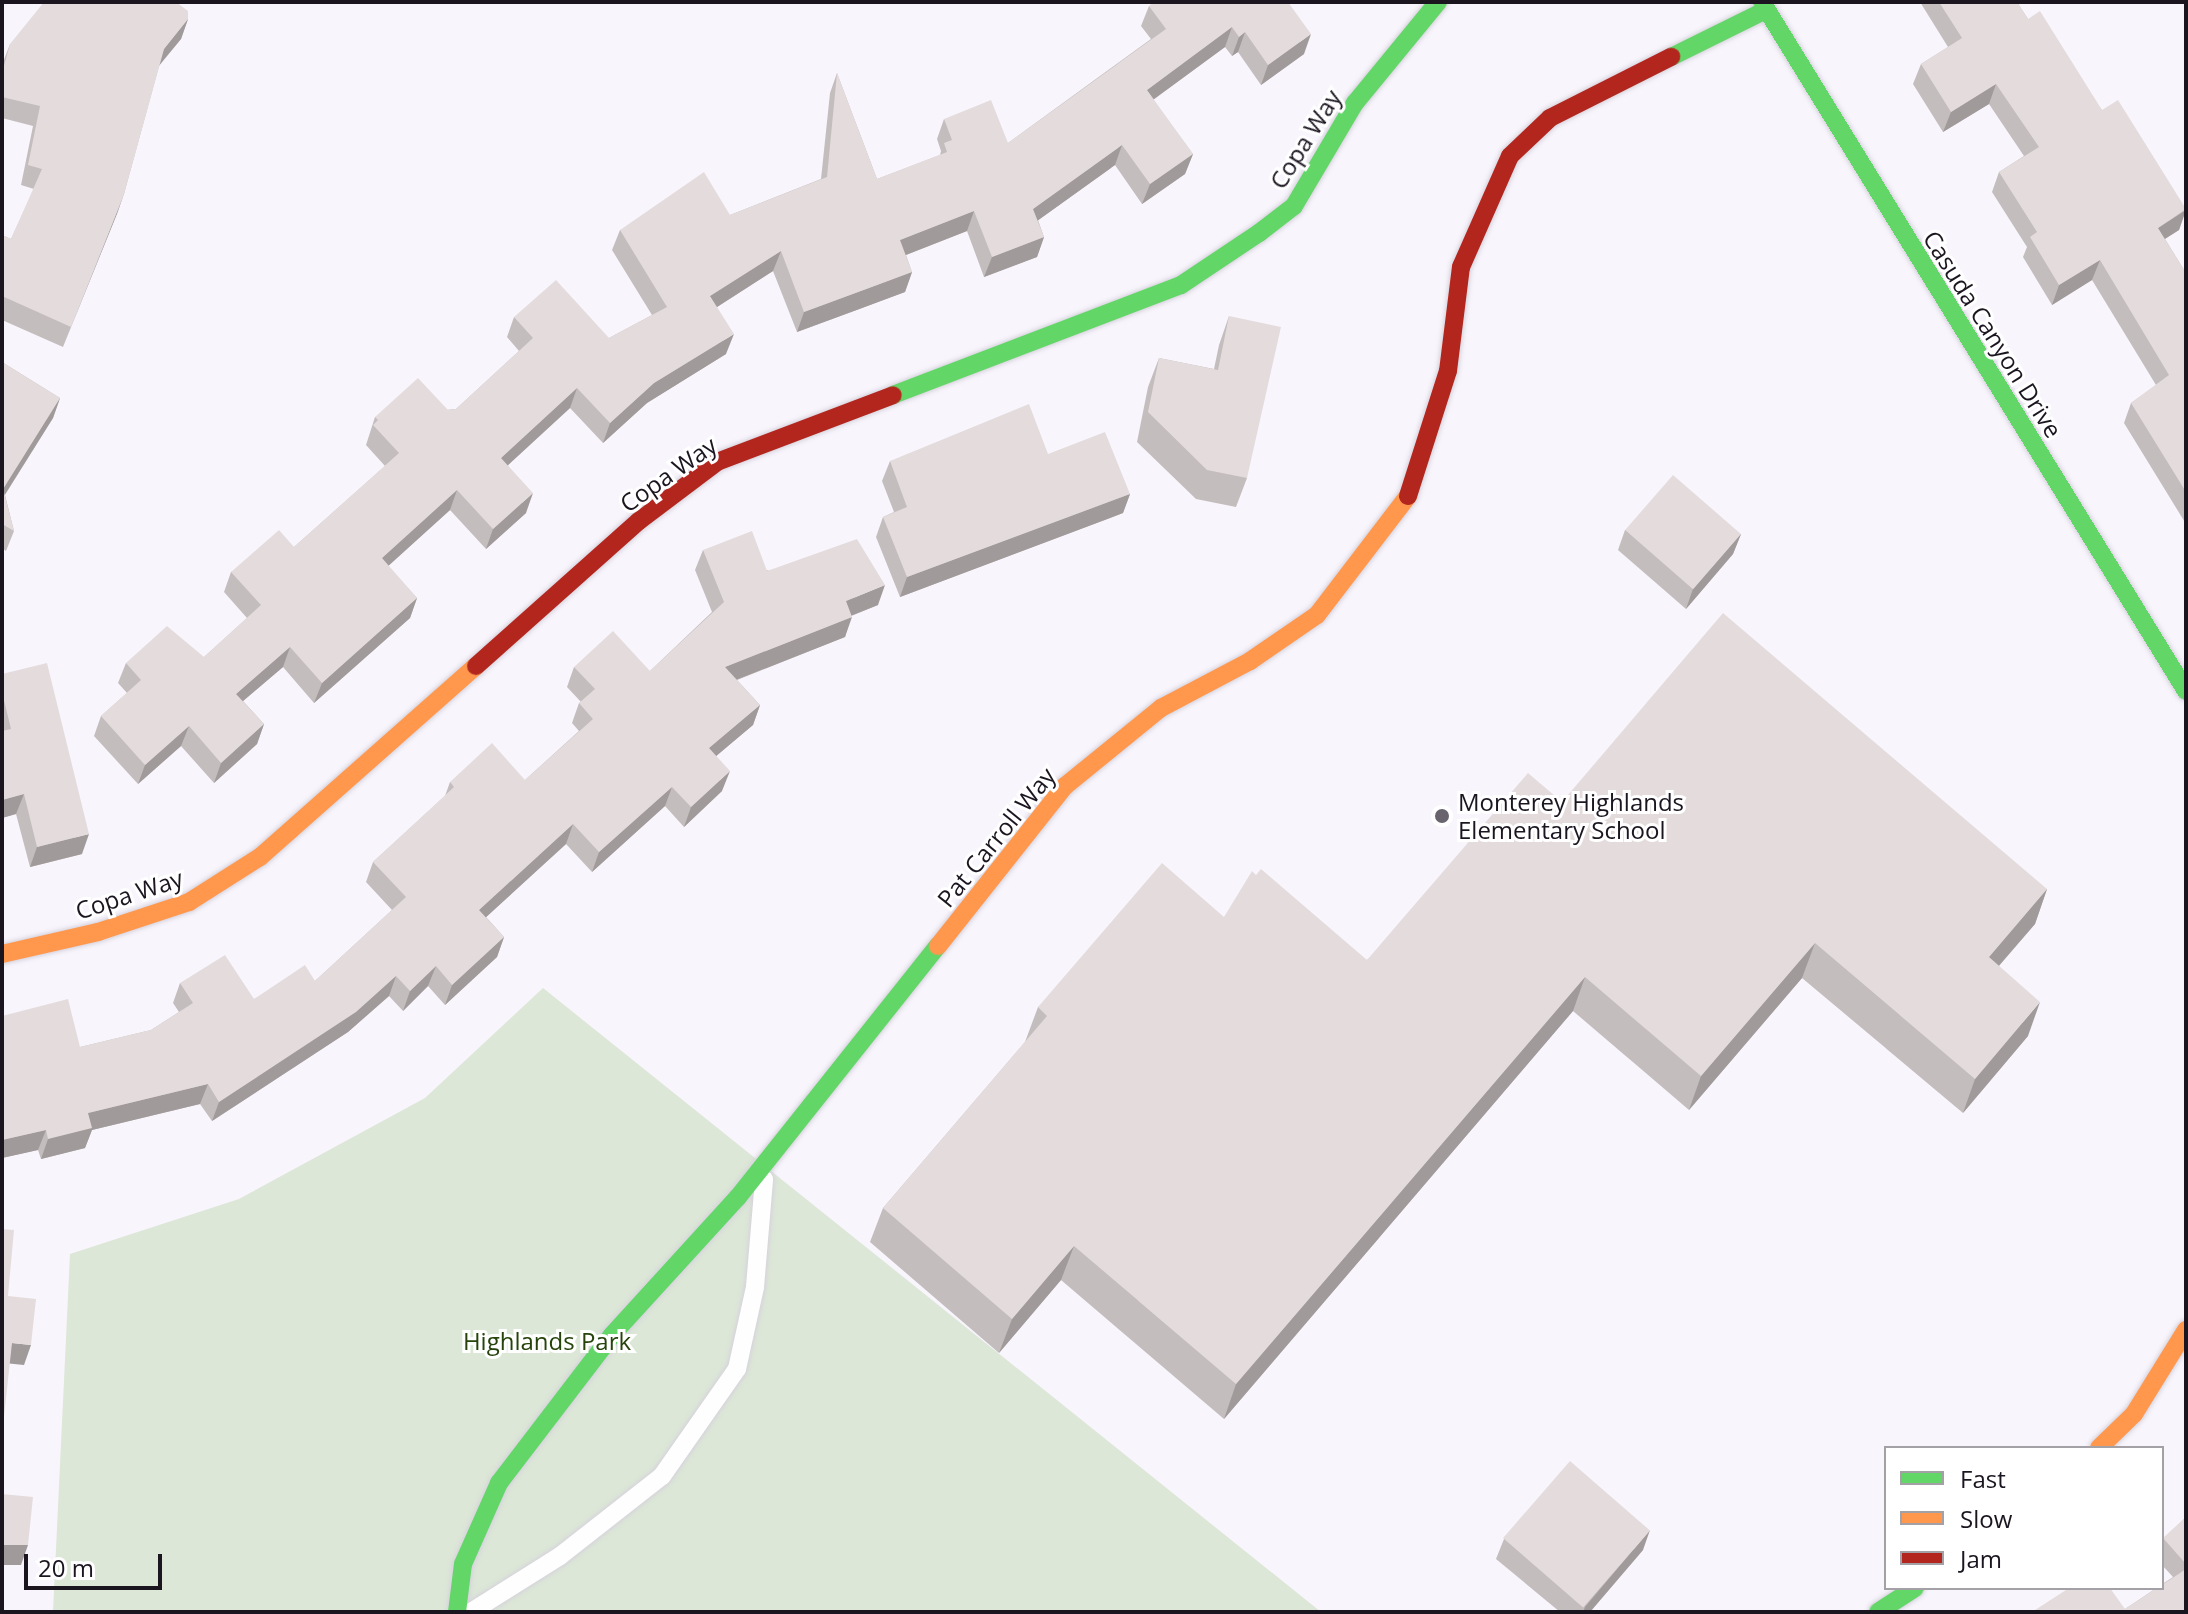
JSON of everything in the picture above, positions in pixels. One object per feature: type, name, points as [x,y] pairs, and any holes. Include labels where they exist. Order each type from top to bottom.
[{"type":"street","name":"Copa Way","points":[[2,954],[98,932],[189,902],[260,857],[639,521],[717,462],[1181,285],[1246,242],[1294,206],[1355,103],[1438,2]]},
{"type":"street","name":"Casuda Canyon Drive","points":[[1764,6],[2186,691]]},
{"type":"street","name":"Pat Carroll Way","points":[[457,1612],[463,1564],[499,1483],[612,1335],[765,1164],[1065,786],[1161,708],[1250,661],[1317,615],[1407,499],[1448,371],[1461,267],[1510,156],[1550,118],[1764,6]]},
{"type":"street","points":[[2101,1446],[2134,1414],[2186,1330]]},
{"type":"street","points":[[1878,1612],[1912,1590]]},
{"type":"lane","points":[[471,1612],[560,1556],[662,1476],[737,1369],[755,1287],[765,1164]]},
{"type":"green space","name":"Highlands Park","points":[[543,988],[1321,1612],[53,1612],[70,1254],[239,1199],[425,1098]]},
{"type":"building","points":[[44,2],[176,2],[188,11],[188,19],[164,49],[124,194],[71,327],[2,296],[2,235],[11,239],[42,169],[28,165],[40,106],[2,97],[2,73],[10,44]]},
{"type":"building","points":[[1154,2],[1288,2],[1311,34],[1268,65],[1245,32],[1239,37],[1232,27],[1147,90],[1193,154],[1150,184],[1122,145],[1033,209],[1044,237],[992,257],[974,211],[900,240],[912,272],[804,312],[781,251],[710,296],[734,334],[654,383],[610,423],[577,388],[501,458],[533,493],[493,529],[457,490],[382,558],[417,598],[322,683],[290,647],[236,694],[264,724],[221,763],[189,726],[145,765],[101,716],[141,680],[126,663],[167,626],[204,657],[261,605],[231,572],[279,530],[294,547],[399,453],[373,425],[378,420],[375,417],[418,378],[448,410],[456,409],[533,338],[514,317],[556,280],[609,338],[667,307],[620,230],[704,172],[730,215],[827,177],[837,73],[877,179],[947,152],[944,143],[952,140],[944,119],[991,100],[1008,143],[1166,29],[1149,6]]},
{"type":"building","points":[[1939,2],[2017,2],[2028,19],[2040,11],[2102,110],[2118,100],[2186,209],[2158,228],[2186,273],[2186,492],[2131,403],[2169,375],[2100,260],[2059,285],[2030,237],[2037,232],[1999,172],[2039,147],[1996,84],[1951,112],[1921,64],[1962,38]]},
{"type":"building","points":[[1229,316],[1281,327],[1247,478],[1207,470],[1148,412],[1159,358],[1218,370]]},
{"type":"building","points":[[2,362],[60,398],[3,489],[14,531],[2,524]]},
{"type":"building","points":[[1029,404],[1048,454],[1105,432],[1130,494],[907,577],[883,517],[907,507],[890,461]]},
{"type":"building","points":[[1673,475],[1741,534],[1693,589],[1625,530]]},
{"type":"building","points":[[752,531],[767,571],[857,539],[885,585],[846,601],[852,617],[725,667],[760,705],[709,748],[730,771],[691,807],[672,787],[599,852],[573,824],[479,910],[504,937],[452,985],[436,966],[410,991],[396,976],[356,1012],[219,1102],[208,1084],[88,1113],[92,1128],[48,1139],[46,1130],[2,1140],[2,1016],[68,999],[80,1047],[151,1030],[193,1003],[180,983],[225,955],[254,999],[305,965],[315,981],[406,897],[373,862],[454,787],[450,782],[492,743],[525,780],[593,719],[579,703],[595,689],[574,667],[613,631],[650,671],[724,602],[703,550]]},
{"type":"building","points":[[1723,613],[2047,889],[1989,957],[2040,1002],[1975,1079],[1815,943],[1701,1076],[1585,977],[1236,1384],[1074,1246],[1012,1319],[883,1208],[1047,1016],[1038,1007],[1162,863],[1224,917],[1252,871],[1256,875],[1261,869],[1367,960],[1528,773],[1562,802]]},
{"type":"building","points":[[47,663],[89,834],[37,847],[24,794],[2,800],[2,731],[11,729],[2,692],[2,674]]},
{"type":"building","points":[[2,1229],[14,1230],[8,1296],[36,1299],[31,1345],[12,1343],[2,1435]]},
{"type":"building","points":[[1570,1461],[1650,1531],[1583,1608],[1503,1538]]},
{"type":"building","points":[[2,1494],[33,1497],[28,1545],[2,1545]]},
{"type":"building","points":[[2186,1517],[2186,1564],[2164,1539]]},
{"type":"building","points":[[2186,1569],[2186,1612],[2032,1612],[2066,1590],[2111,1590],[2125,1609],[2154,1590],[2164,1590],[2164,1584]]},
{"type":"traffic: fast","points":[[893,395],[1181,285],[1259,233],[1294,206],[1355,103],[1438,2]]},
{"type":"traffic: fast","points":[[1762,2],[2186,691]]},
{"type":"traffic: fast","points":[[1671,57],[1766,10]]},
{"type":"traffic: fast","points":[[457,1612],[463,1564],[499,1483],[612,1335],[738,1197],[938,946]]},
{"type":"traffic: fast","points":[[1878,1612],[1912,1590]]},
{"type":"traffic: slow","points":[[938,946],[1065,786],[1161,708],[1250,661],[1317,615],[1408,496]]},
{"type":"traffic: slow","points":[[2,954],[98,932],[189,902],[260,857],[476,666]]},
{"type":"traffic: slow","points":[[2101,1446],[2134,1414],[2186,1330]]},
{"type":"traffic: jam","points":[[1408,496],[1448,371],[1461,267],[1510,156],[1550,118],[1671,57]]},
{"type":"traffic: jam","points":[[476,666],[639,521],[717,462],[893,395]]},
{"type":"place","name":"Monterey Highlands Elementary School","points":[[1442,816]]}]
